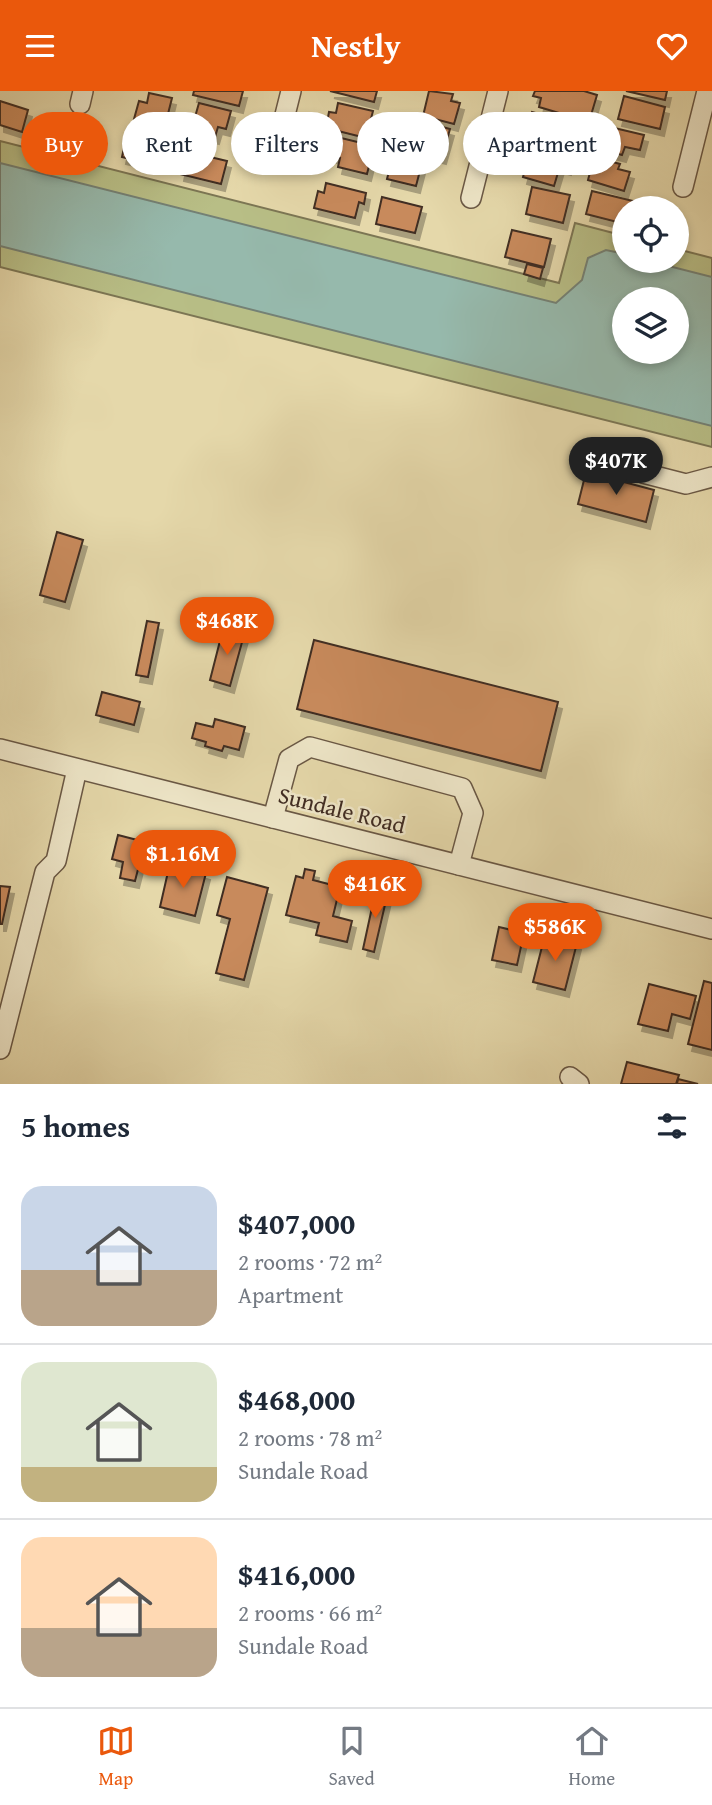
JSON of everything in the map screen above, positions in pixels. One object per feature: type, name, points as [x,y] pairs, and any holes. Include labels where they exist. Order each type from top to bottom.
[{"type":"street","points":[[286,112],[291,91]]},
{"type":"street","points":[[471,198],[498,91]]},
{"type":"street","points":[[683,187],[707,91]]},
{"type":"street","points":[[643,473],[686,484],[712,477]]},
{"type":"street","points":[[273,818],[289,759],[310,747],[462,788],[474,813],[459,865]]},
{"type":"street","name":"Sundale Road","points":[[0,749],[712,929]]},
{"type":"street","points":[[0,1049],[45,872],[56,861],[77,769]]},
{"type":"green space","points":[[0,141],[21,146],[21,175],[108,175],[108,168],[122,172],[122,175],[134,175],[559,283],[575,223],[612,233],[612,273],[689,273],[689,252],[712,258],[712,447],[0,267]]},
{"type":"shaded area","points":[[0,163],[21,168],[21,175],[48,175],[556,303],[582,280],[588,258],[606,250],[612,251],[612,273],[689,271],[712,277],[712,426],[0,246]]},
{"type":"building","points":[[194,91],[243,91],[239,106],[193,95]]},
{"type":"building","points":[[330,91],[377,91],[374,102]]},
{"type":"building","points":[[429,91],[453,94],[451,101],[460,103],[454,124],[449,123],[449,112],[424,112]]},
{"type":"building","points":[[535,91],[584,91],[597,95],[592,112],[556,112],[539,107],[541,98],[533,96]]},
{"type":"building","points":[[626,91],[667,91],[665,100]]},
{"type":"building","points":[[149,93],[172,98],[168,112],[136,112],[139,101],[147,103]]},
{"type":"building","points":[[624,96],[665,107],[660,129],[621,120],[620,112]]},
{"type":"building","points":[[0,101],[28,110],[21,112],[21,132],[0,125]]},
{"type":"building","points":[[199,103],[231,111],[226,129],[218,127],[217,130],[217,112],[196,112]]},
{"type":"building","points":[[338,103],[373,111],[357,112],[357,136],[343,132],[343,112],[336,112]]},
{"type":"building","points":[[621,130],[644,135],[640,150],[625,147],[622,155]]},
{"type":"building","points":[[343,138],[357,142],[357,172],[343,168]]},
{"type":"building","points":[[217,159],[227,161],[221,184],[184,175],[217,175]]},
{"type":"building","points":[[621,170],[630,172],[624,191],[588,180],[589,175],[621,175]]},
{"type":"building","points":[[388,175],[419,175],[416,186],[387,179]]},
{"type":"building","points":[[524,175],[557,175],[554,186]]},
{"type":"building","points":[[326,183],[366,193],[364,204],[359,202],[355,218],[314,208],[318,191],[324,193]]},
{"type":"building","points":[[532,187],[570,195],[563,223],[526,214]]},
{"type":"building","points":[[592,191],[612,196],[612,221],[586,214]]},
{"type":"building","points":[[382,197],[422,207],[415,233],[376,224]]},
{"type":"building","points":[[512,230],[551,239],[544,267],[505,257]]},
{"type":"building","points":[[527,264],[543,268],[540,279],[524,274]]},
{"type":"building","points":[[586,472],[654,490],[646,522],[578,504]]},
{"type":"building","points":[[57,532],[83,540],[65,602],[40,595]]},
{"type":"building","points":[[147,621],[159,623],[148,677],[136,675]]},
{"type":"building","points":[[223,629],[244,635],[230,686],[210,680]]},
{"type":"building","points":[[314,640],[558,702],[541,771],[297,709]]},
{"type":"building","points":[[102,692],[140,702],[134,725],[96,715]]},
{"type":"building","points":[[215,719],[245,727],[239,750],[224,746],[222,751],[205,746],[206,742],[192,738],[196,723],[213,727]]},
{"type":"building","points":[[118,835],[145,842],[135,881],[120,878],[123,862],[112,859]]},
{"type":"building","points":[[170,863],[206,873],[195,916],[160,907]]},
{"type":"building","points":[[305,869],[315,871],[313,880],[340,887],[333,916],[352,921],[347,942],[316,935],[319,923],[286,915],[296,876],[303,878]]},
{"type":"building","points":[[227,877],[268,888],[244,980],[216,973],[230,919],[217,915]]},
{"type":"building","points":[[0,886],[10,887],[2,924],[0,924]]},
{"type":"building","points":[[376,889],[388,892],[374,952],[363,949]]},
{"type":"building","points":[[499,927],[524,933],[517,965],[492,960]]},
{"type":"building","points":[[545,935],[577,943],[565,990],[533,982]]},
{"type":"building","points":[[704,981],[712,983],[712,1050],[688,1044]]},
{"type":"building","points":[[649,984],[696,996],[690,1019],[672,1014],[668,1031],[638,1024]]},
{"type":"building","points":[[627,1062],[679,1075],[676,1084],[621,1084]]},
{"type":"building","points":[[678,1079],[698,1084],[677,1084]]}]
